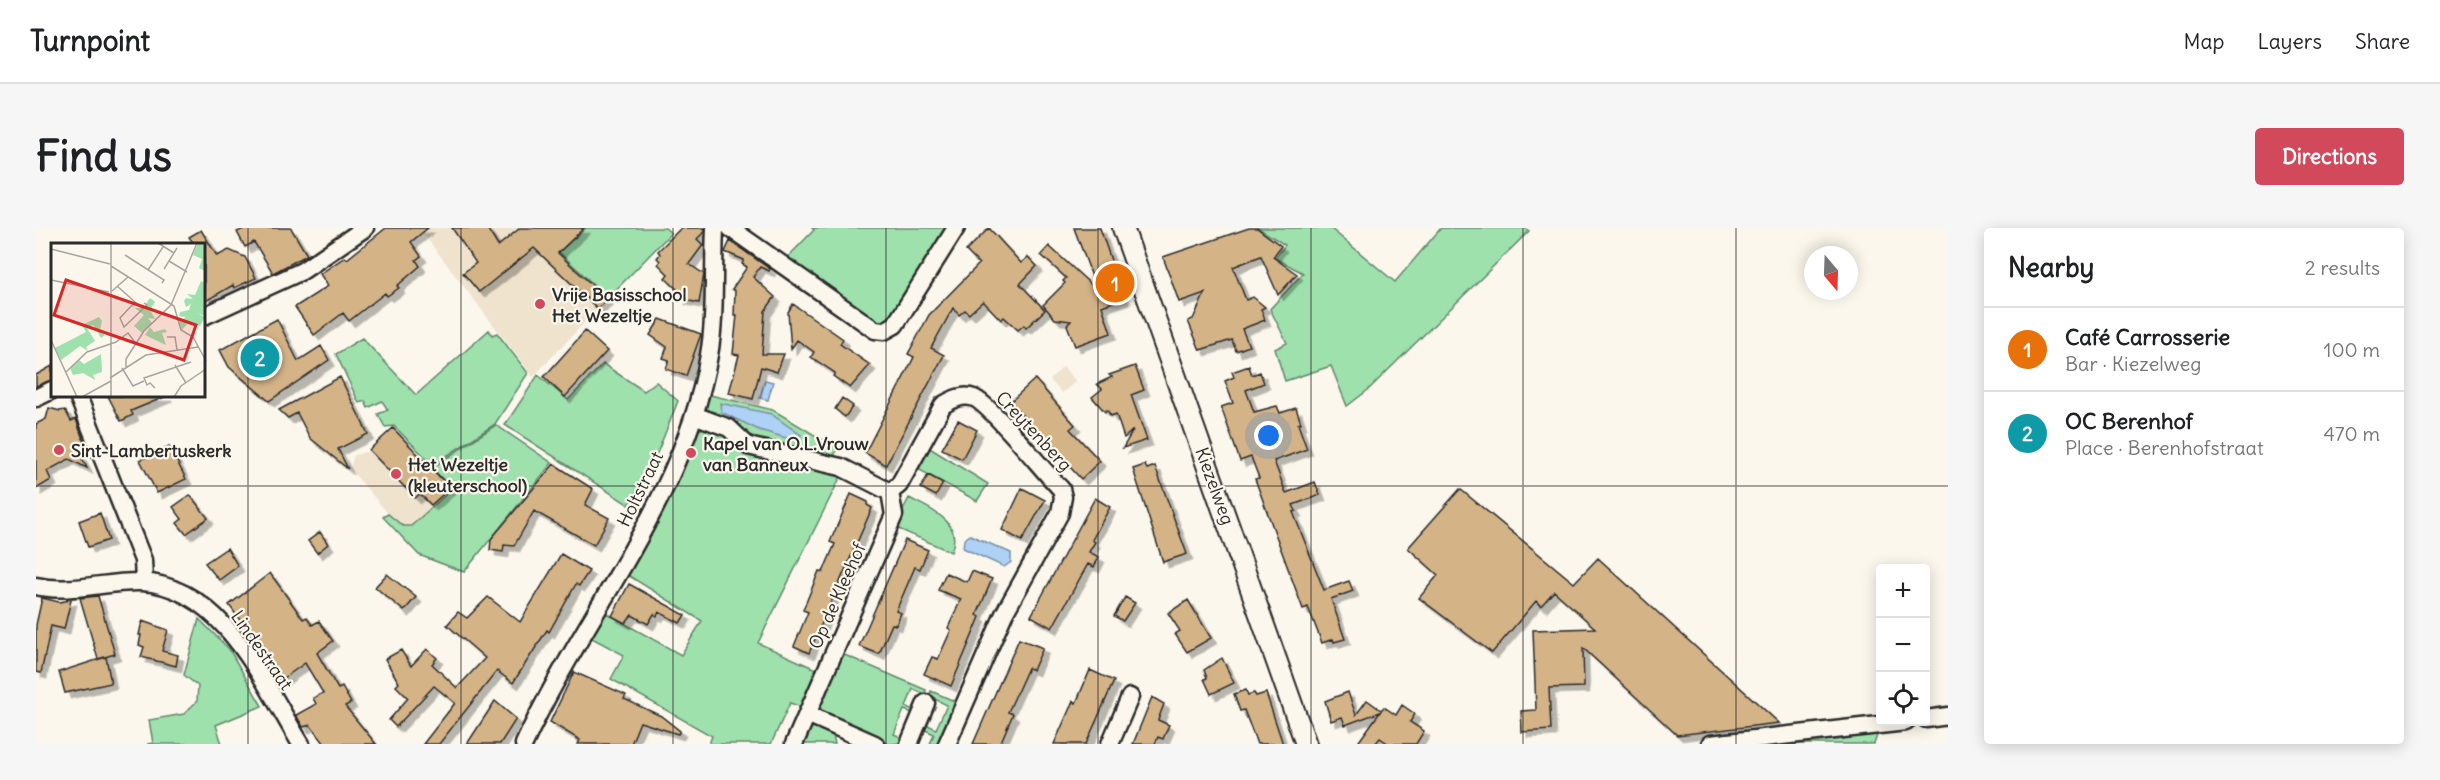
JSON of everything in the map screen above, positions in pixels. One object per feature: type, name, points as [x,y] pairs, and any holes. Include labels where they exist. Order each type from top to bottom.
[{"type":"main road","name":"Kiezelweg","points":[[1122,228],[1306,744]]},
{"type":"street","points":[[206,315],[302,271],[365,228]]},
{"type":"street","name":"Holtstraat","points":[[524,744],[548,691],[648,522],[694,415],[710,354],[715,228]]},
{"type":"street","points":[[730,228],[874,330],[884,331],[895,325],[956,228]]},
{"type":"street","points":[[36,398],[51,390]]},
{"type":"street","name":"Creytenberg","points":[[890,492],[899,485],[943,405],[953,399],[968,397],[985,405],[1060,489],[1063,496],[1060,513],[1004,614],[947,744]]},
{"type":"street","points":[[79,398],[143,560],[144,582]]},
{"type":"street","points":[[694,415],[729,428],[748,446],[841,468],[890,492]]},
{"type":"street","name":"Op de Kleehof","points":[[794,744],[894,514],[890,492]]},
{"type":"street","name":"Lindestraat","points":[[36,586],[61,588],[144,582],[174,590],[194,600],[209,609],[237,641],[301,744]]},
{"type":"street","points":[[1110,744],[1130,697]]},
{"type":"street","points":[[909,744],[926,703]]},
{"type":"street","points":[[807,714],[846,738],[875,744]]},
{"type":"street","points":[[1930,719],[1948,717]]},
{"type":"street","points":[[1710,744],[1876,725]]},
{"type":"shaded area","name":"Vrije Basisschool Het Wezeltje","points":[[419,228],[561,228],[556,252],[607,299],[533,377]]},
{"type":"shaded area","points":[[1063,367],[1076,381],[1062,393],[1050,380]]},
{"type":"shaded area","name":"Het Wezeltje (kleuterschool)","points":[[393,428],[452,489],[411,526],[403,526],[391,517],[350,469],[354,455],[370,451]]},
{"type":"green space","points":[[586,228],[665,228],[671,233],[608,298],[559,252]]},
{"type":"green space","points":[[812,228],[949,228],[889,322],[875,323],[785,260],[814,230]]},
{"type":"green space","points":[[1258,228],[1330,228],[1395,282],[1441,228],[1525,228],[1529,231],[1368,390],[1347,406],[1331,366],[1285,381],[1275,349],[1287,343],[1270,309],[1303,273],[1275,258],[1285,245]]},
{"type":"green space","points":[[489,330],[492,335],[497,333],[528,373],[495,424],[433,465],[394,426],[385,427],[378,414],[388,410],[382,401],[368,408],[365,401],[359,403],[336,354],[362,338],[416,395]]},
{"type":"green space","points":[[603,364],[644,391],[656,382],[678,401],[658,451],[629,505],[505,425],[538,375],[568,400]]},
{"type":"green space","points":[[706,394],[773,410],[838,449],[832,459],[749,440],[709,413],[705,404]]},
{"type":"green space","points":[[496,425],[552,463],[464,572],[419,555],[383,517],[388,514],[403,526],[411,526],[452,489],[432,468]]},
{"type":"green space","points":[[706,426],[841,476],[758,643],[820,671],[804,708],[790,703],[771,744],[709,744],[712,736],[611,679],[624,655],[590,637],[606,613],[681,655],[702,621],[626,574],[695,433]]},
{"type":"green space","points":[[928,447],[988,484],[977,501],[916,468]]},
{"type":"green space","points":[[909,498],[935,512],[949,524],[954,541],[951,552],[894,527]]},
{"type":"green space","points":[[199,619],[229,649],[262,706],[216,725],[222,744],[147,744],[153,743],[149,720],[184,714],[197,701],[198,686],[184,675]]},
{"type":"green space","points":[[840,653],[926,690],[925,694],[913,689],[906,707],[917,711],[916,714],[904,710],[894,734],[905,739],[903,743],[889,744],[825,716],[819,710],[819,702]]},
{"type":"green space","points":[[931,691],[959,703],[941,744],[930,744],[934,734],[923,729],[926,724],[936,729],[947,705],[929,696]]},
{"type":"green space","points":[[818,727],[833,735],[835,744],[801,744],[810,728]]},
{"type":"green space","points":[[1879,730],[1874,744],[1780,744]]},
{"type":"water","points":[[765,380],[773,382],[768,400],[760,398]]},
{"type":"water","points":[[720,403],[771,414],[801,435],[797,441],[759,430],[721,412]]},
{"type":"water","points":[[970,535],[1011,553],[1011,562],[1004,567],[963,548],[964,540]]},
{"type":"building","points":[[246,228],[291,228],[307,255],[273,273],[254,242],[245,247],[237,232]]},
{"type":"building","points":[[386,228],[428,228],[411,242],[421,256],[416,260],[420,266],[397,286],[399,288],[387,296],[385,293],[349,321],[343,313],[314,335],[295,307],[328,286],[320,274],[345,257],[347,259]]},
{"type":"building","points":[[452,228],[487,228],[498,246],[520,228],[584,228],[558,253],[607,299],[598,309],[534,248],[479,292],[463,273],[476,263]]},
{"type":"building","points":[[681,228],[704,228],[704,232],[697,239],[703,245],[689,264],[704,274],[699,303],[680,299],[682,294],[665,278],[668,274],[658,264],[660,261],[657,258],[660,254],[658,251]]},
{"type":"building","points":[[989,228],[1021,263],[1028,257],[1037,266],[1020,284],[1045,310],[1026,328],[1024,325],[1018,330],[1004,317],[1001,320],[983,301],[969,314],[965,310],[959,315],[953,308],[931,348],[944,355],[886,465],[865,453],[914,357],[908,354],[929,315],[979,264],[966,251]]},
{"type":"building","points":[[1074,228],[1100,228],[1124,298],[1102,306],[1111,333],[1075,346],[1067,325],[1071,321],[1055,319],[1043,305],[1065,283],[1063,281],[1066,278],[1041,255],[1049,246],[1097,290]]},
{"type":"building","points":[[1249,228],[1257,228],[1281,246],[1273,257],[1297,274],[1278,295],[1261,256],[1233,267],[1246,300],[1253,297],[1265,307],[1261,309],[1265,320],[1242,329],[1249,346],[1236,351],[1232,340],[1200,350],[1188,321],[1193,319],[1205,293],[1179,302],[1163,257]]},
{"type":"building","points":[[201,230],[217,256],[229,250],[245,257],[256,278],[234,288],[233,285],[206,301],[206,243],[193,243],[189,237]]},
{"type":"building","points":[[730,241],[770,269],[769,271],[760,267],[753,277],[775,297],[765,311],[762,354],[784,354],[777,372],[761,367],[753,399],[729,393],[739,355],[733,354],[737,315],[734,315],[735,291],[732,289],[747,267],[742,264],[744,260],[725,252]]},
{"type":"building","points":[[793,304],[843,339],[840,344],[870,365],[850,388],[833,376],[835,373],[811,357],[814,352],[797,340],[791,349],[788,312]]},
{"type":"building","points":[[277,319],[298,361],[321,346],[329,360],[269,401],[229,367],[220,350]]},
{"type":"building","points":[[660,319],[701,334],[686,376],[666,369],[669,360],[663,358],[667,347],[650,335]]},
{"type":"building","points":[[585,331],[607,351],[565,397],[544,377]]},
{"type":"building","points":[[1135,366],[1144,390],[1131,395],[1147,440],[1123,448],[1133,430],[1124,438],[1116,414],[1111,416],[1107,410],[1105,412],[1092,397],[1102,389],[1097,384],[1112,377],[1109,375]]},
{"type":"building","points":[[1249,366],[1252,375],[1260,372],[1264,383],[1246,390],[1254,412],[1277,406],[1280,413],[1296,408],[1301,423],[1298,424],[1307,449],[1274,461],[1286,493],[1315,482],[1320,495],[1293,505],[1296,511],[1293,512],[1324,590],[1349,581],[1353,591],[1331,599],[1345,639],[1334,642],[1333,639],[1322,643],[1308,607],[1303,609],[1255,479],[1259,478],[1251,457],[1240,461],[1221,407],[1233,403],[1225,381],[1234,377],[1232,372]]},
{"type":"building","points":[[51,367],[51,380],[36,386],[36,375]]},
{"type":"building","points":[[340,377],[368,434],[338,449],[348,469],[310,438],[297,413],[288,418],[279,410]]},
{"type":"building","points":[[1035,379],[1075,425],[1070,429],[1100,461],[1081,479],[1010,402]]},
{"type":"building","points":[[109,398],[162,398],[131,411],[133,415],[121,421]]},
{"type":"building","points":[[842,398],[853,406],[845,417],[835,409]]},
{"type":"building","name":"Sint-Lambertuskerk","points":[[49,408],[65,410],[71,421],[76,419],[86,448],[79,452],[87,468],[69,459],[47,471],[51,480],[36,489],[36,424],[46,419]]},
{"type":"building","points":[[958,420],[977,430],[962,459],[942,449]]},
{"type":"building","points":[[393,428],[450,488],[431,505],[420,494],[415,498],[369,450]]},
{"type":"building","points":[[169,446],[186,479],[157,493],[140,460]]},
{"type":"building","points":[[554,464],[593,489],[585,505],[609,518],[594,545],[534,511],[514,546],[504,545],[503,552],[490,550],[491,539]]},
{"type":"building","points":[[1145,465],[1147,469],[1155,466],[1187,554],[1163,562],[1133,469]]},
{"type":"building","points":[[928,475],[943,483],[936,496],[921,488]]},
{"type":"building","points":[[1022,488],[1045,500],[1022,541],[1002,530]]},
{"type":"building","points":[[1460,489],[1574,583],[1598,558],[1779,723],[1677,735],[1583,648],[1584,687],[1549,688],[1551,730],[1522,732],[1521,711],[1536,710],[1533,630],[1595,628],[1554,591],[1541,606],[1536,601],[1492,653],[1419,598],[1438,575],[1408,548]]},
{"type":"building","points":[[851,494],[868,502],[867,505],[872,508],[809,653],[794,646],[808,612],[803,610],[819,571],[823,572],[835,544],[830,542]]},
{"type":"building","points":[[190,495],[208,518],[186,534],[177,523],[182,519],[173,507]]},
{"type":"building","points":[[1095,498],[1110,507],[1092,540],[1095,542],[1089,552],[1099,557],[1094,567],[1088,564],[1052,628],[1031,616]]},
{"type":"building","points":[[100,513],[109,540],[88,547],[79,521]]},
{"type":"building","points":[[320,532],[328,544],[317,553],[308,541]]},
{"type":"building","points":[[905,540],[928,550],[920,569],[915,567],[896,611],[901,613],[896,625],[892,624],[879,654],[859,646]]},
{"type":"building","points":[[227,548],[238,566],[219,580],[205,563]]},
{"type":"building","points":[[561,554],[589,571],[579,586],[576,584],[549,632],[547,630],[513,683],[497,671],[439,744],[423,744],[455,703],[434,686],[396,727],[389,720],[408,698],[396,686],[399,683],[385,659],[401,650],[411,666],[427,649],[437,658],[432,664],[457,688],[485,658],[447,625],[458,612],[467,618],[488,597],[520,622]]},
{"type":"building","points":[[972,571],[992,579],[977,615],[980,617],[951,686],[924,674],[932,657],[938,659],[961,599],[938,590],[946,573],[967,582]]},
{"type":"building","points":[[270,573],[303,619],[307,617],[312,625],[319,621],[333,641],[317,653],[338,689],[342,687],[351,703],[345,706],[376,744],[325,744],[310,725],[303,727],[296,715],[316,704],[313,698],[323,693],[305,663],[280,681],[266,656],[229,605]]},
{"type":"building","points":[[387,574],[416,597],[404,611],[375,587]]},
{"type":"building","points":[[629,584],[685,615],[680,623],[659,612],[657,616],[654,614],[648,624],[632,615],[625,623],[612,616]]},
{"type":"building","points":[[98,596],[115,654],[98,659],[80,598]]},
{"type":"building","points":[[1125,597],[1135,603],[1123,621],[1114,616]]},
{"type":"building","points":[[42,598],[59,602],[71,600],[64,629],[51,626],[41,673],[36,672],[36,625]]},
{"type":"building","points":[[1188,600],[1211,638],[1187,652],[1175,634],[1180,631],[1168,613]]},
{"type":"building","points":[[142,621],[168,630],[162,651],[178,655],[176,666],[141,657],[144,647],[139,645]]},
{"type":"building","points":[[1019,639],[1043,648],[1033,670],[1028,668],[1008,712],[1013,714],[1000,744],[973,744]]},
{"type":"building","points":[[106,657],[111,683],[65,693],[59,672]]},
{"type":"building","points":[[1222,658],[1234,683],[1211,694],[1204,679],[1207,678],[1204,670]]},
{"type":"building","points":[[1090,670],[1114,681],[1086,744],[1054,744],[1073,701],[1076,703]]},
{"type":"building","points":[[574,672],[626,695],[624,699],[661,716],[680,731],[678,734],[640,722],[631,744],[578,744],[580,740],[550,722]]},
{"type":"building","points":[[1246,690],[1248,695],[1254,693],[1256,696],[1266,693],[1283,744],[1257,744],[1244,710],[1240,711],[1234,694]]},
{"type":"building","points":[[1348,692],[1356,715],[1367,700],[1381,710],[1384,707],[1396,715],[1402,705],[1415,714],[1410,722],[1424,731],[1416,744],[1389,744],[1380,738],[1375,744],[1357,744],[1380,712],[1345,725],[1342,717],[1331,721],[1325,701]]},
{"type":"building","points":[[1152,697],[1164,704],[1158,720],[1169,725],[1163,739],[1158,737],[1155,744],[1133,744]]},
{"type":"building","points":[[495,701],[516,719],[500,744],[467,744]]},
{"type":"place","name":"Café Carrosserie","points":[[1115,283]]},
{"type":"place","name":"Vrije Basisschool Het Wezeltje","points":[[540,304]]},
{"type":"place","name":"OC Berenhof","points":[[260,358]]},
{"type":"place","name":"Sint-Lambertuskerk","points":[[59,450]]},
{"type":"place","name":"Kapel van O.L.Vrouw van Banneux","points":[[691,453]]},
{"type":"place","name":"Het Wezeltje (kleuterschool)","points":[[396,474]]}]
